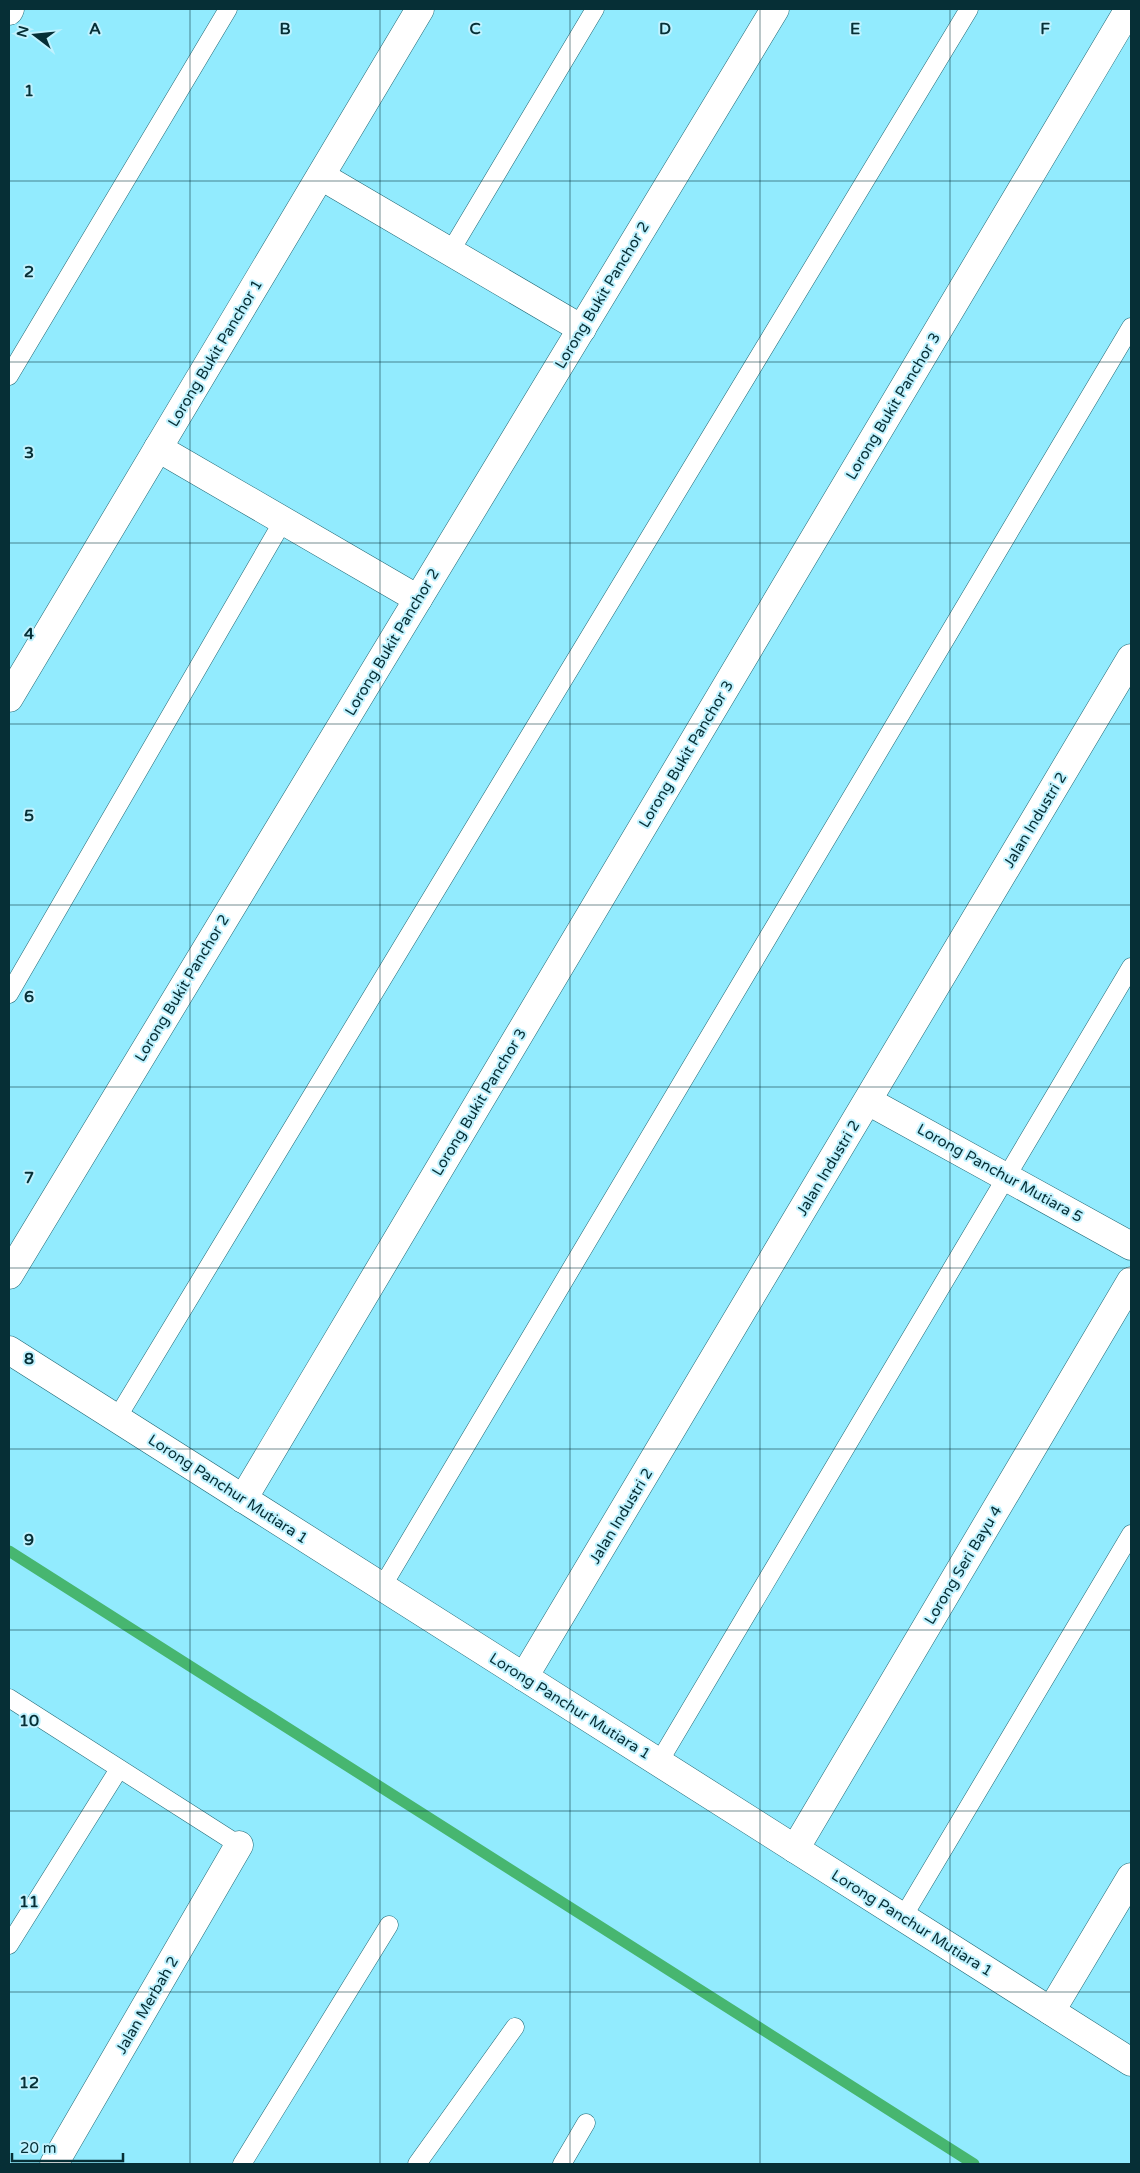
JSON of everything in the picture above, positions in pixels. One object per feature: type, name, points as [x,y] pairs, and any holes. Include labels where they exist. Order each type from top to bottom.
[{"type":"street","name":"Lorong Bukit Panchor 1","points":[[9,698],[420,9]]},
{"type":"street","name":"Lorong Bukit Panchor 2","points":[[9,1275],[775,9]]},
{"type":"street","name":"Lorong Bukit Panchor 3","points":[[243,1499],[1129,9]]},
{"type":"street","points":[[321,176],[582,329]]},
{"type":"street","points":[[158,448],[418,599]]},
{"type":"street","name":"Jalan Industri 2","points":[[524,1677],[1131,658]]},
{"type":"street","name":"Lorong Panchur Mutiara 5","points":[[868,1101],[1131,1246]]},
{"type":"street","name":"Lorong Seri Bayu 4","points":[[796,1849],[1131,1281]]},
{"type":"street","name":"Lorong Panchur Mutiara 1","points":[[9,1350],[1131,2062]]},
{"type":"street","name":"Jalan Merbah 2","points":[[54,2164],[239,1845]]},
{"type":"street","points":[[1051,2011],[1131,1877]]},
{"type":"lane","points":[[9,376],[228,9]]},
{"type":"lane","points":[[450,252],[595,9]]},
{"type":"lane","points":[[117,1418],[969,9]]},
{"type":"lane","points":[[382,1587],[1131,327]]},
{"type":"lane","points":[[9,994],[283,521]]},
{"type":"lane","points":[[659,1762],[1131,967]]},
{"type":"lane","points":[[903,1917],[1131,1534]]},
{"type":"lane","points":[[9,1698],[239,1845]]},
{"type":"lane","points":[[9,1945],[119,1769]]},
{"type":"lane","points":[[242,2164],[389,1925]]},
{"type":"lane","points":[[417,2164],[515,2026]]},
{"type":"lane","points":[[562,2164],[586,2123]]},
{"type":"waterway","points":[[9,1551],[974,2164]]}]
